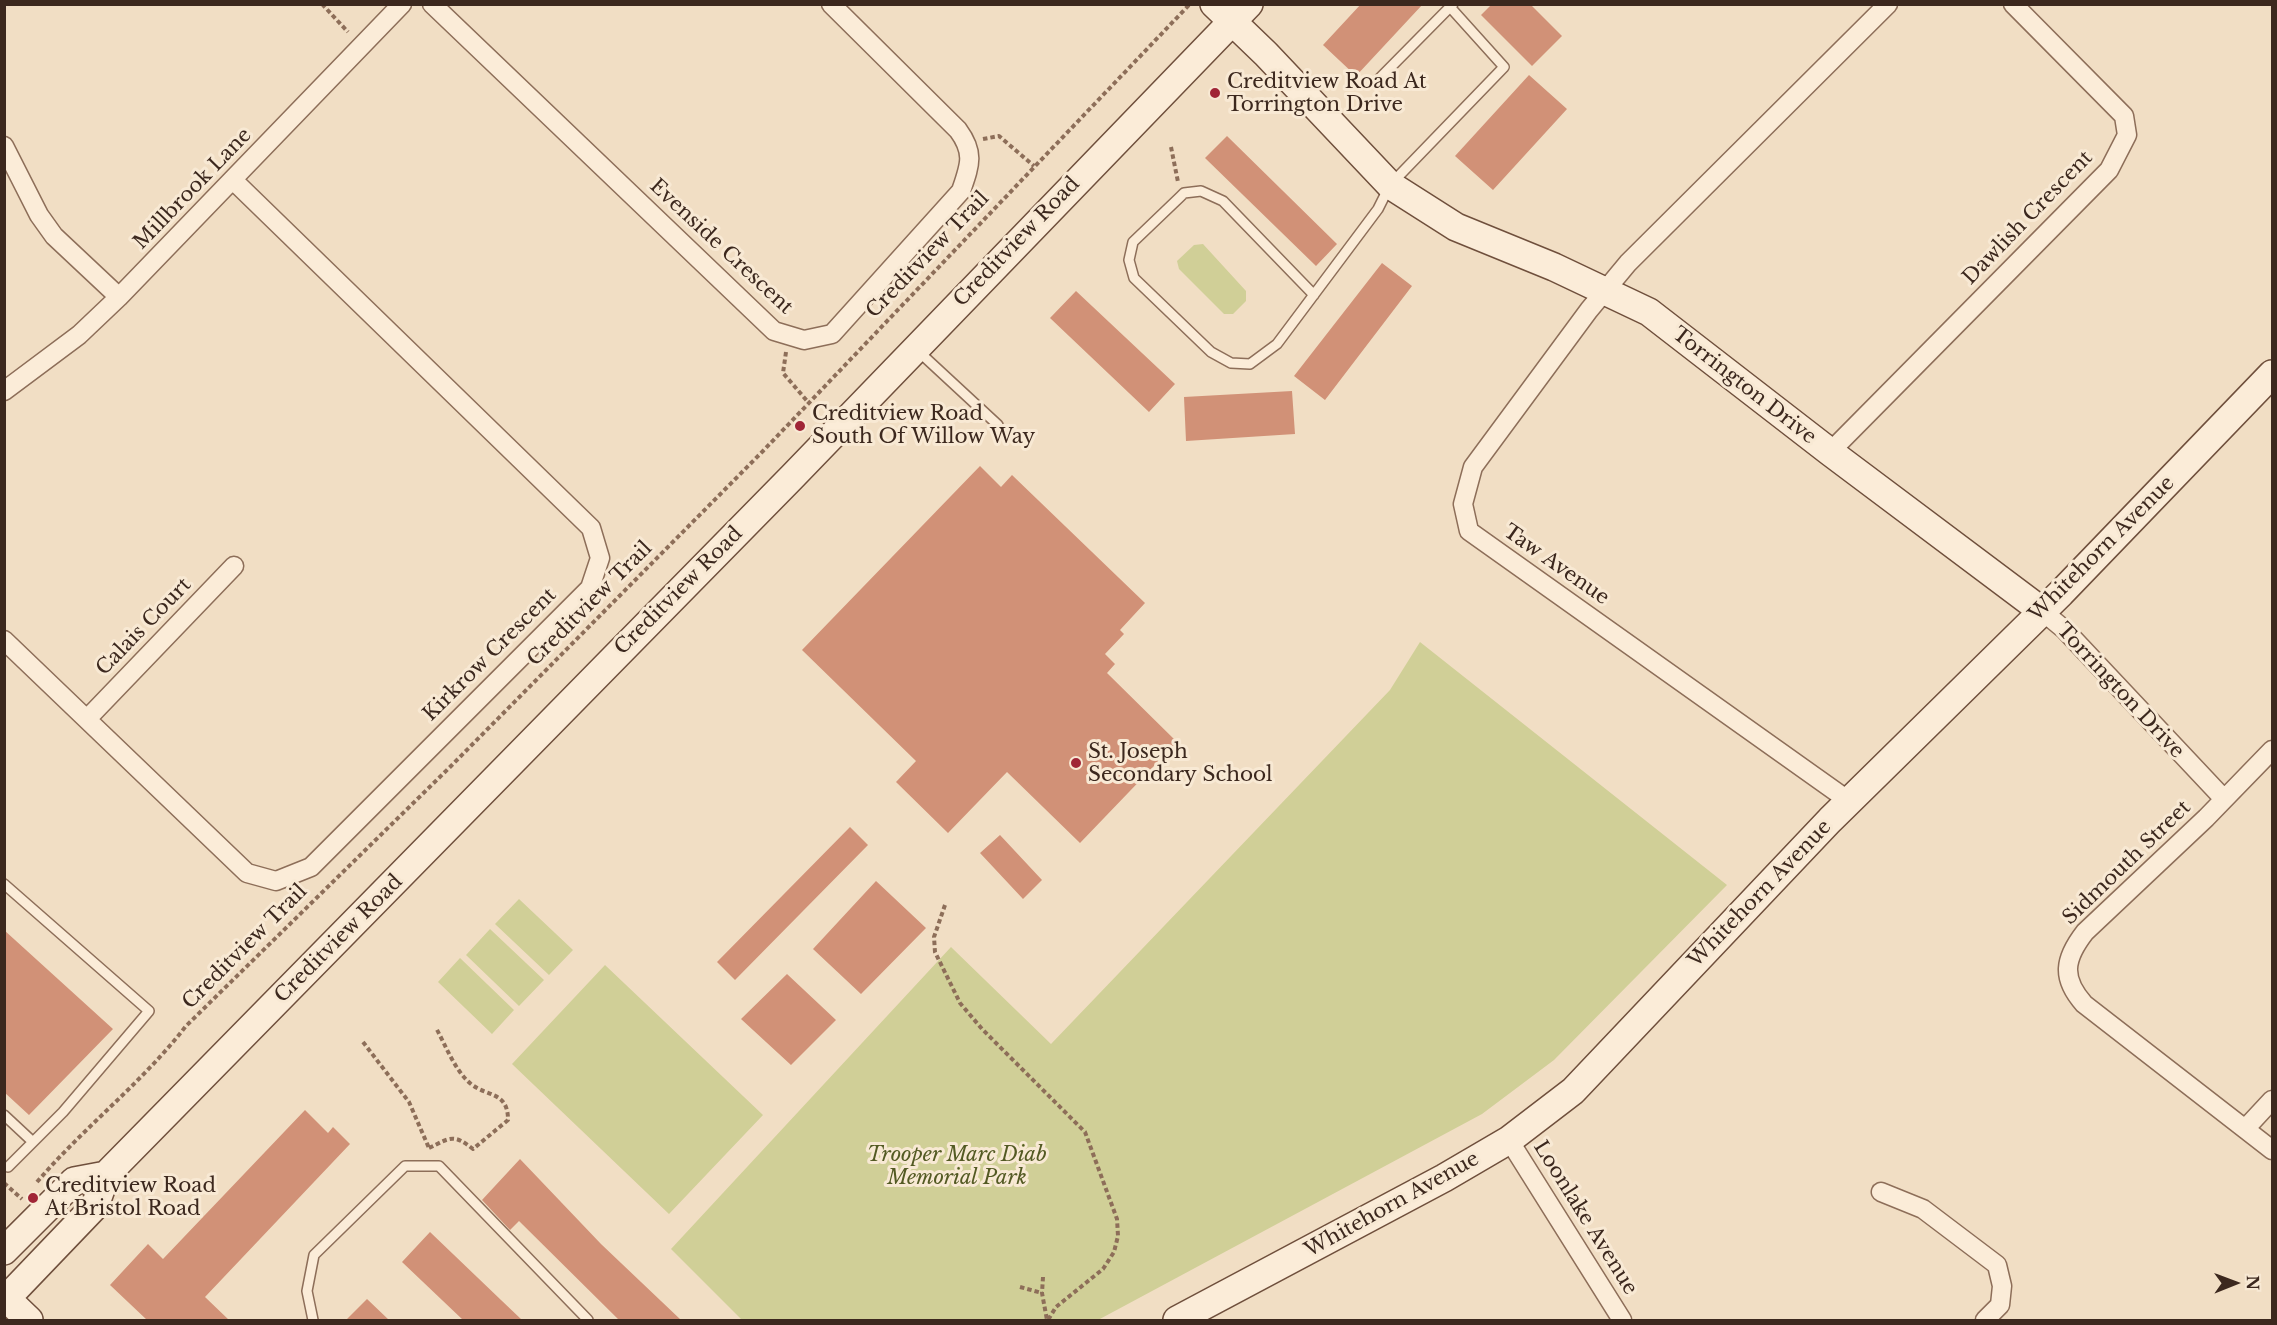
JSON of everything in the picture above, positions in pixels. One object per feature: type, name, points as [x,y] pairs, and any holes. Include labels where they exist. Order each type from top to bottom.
[{"type":"street","name":"Millbrook Lane","points":[[4,391],[70,342],[119,297],[402,4]]},
{"type":"street","name":"Evenside Crescent","points":[[432,4],[774,331],[788,337],[804,340],[832,334],[961,191],[970,163],[967,143]]},
{"type":"street","points":[[831,4],[958,130],[967,143]]},
{"type":"street","points":[[1604,292],[1636,255],[1888,4]]},
{"type":"street","name":"Dawlish Crescent","points":[[1830,452],[2109,170],[2127,135],[2124,116],[2013,4]]},
{"type":"street","name":"Torrington Drive","points":[[1232,10],[1390,185],[1456,227],[1554,267],[1649,312],[2065,630],[2224,800]]},
{"type":"street","name":"Creditview Road","points":[[5,1298],[95,1206],[106,1175],[496,781],[915,349],[1232,10]]},
{"type":"street","points":[[4,146],[39,214],[54,236],[119,297]]},
{"type":"street","name":"Kirkrow Crescent","points":[[4,640],[247,873],[276,880],[311,867],[590,588],[600,558],[591,528],[233,180]]},
{"type":"street","name":"Taw Avenue","points":[[1604,292],[1473,467],[1463,504],[1469,531],[1849,801]]},
{"type":"street","name":"Whitehorn Avenue","points":[[1177,1320],[1444,1178],[1509,1140],[1573,1090],[1849,801],[2042,611],[2272,374]]},
{"type":"street","name":"Calais Court","points":[[87,719],[234,566]]},
{"type":"street","name":"Sidmouth Street","points":[[2272,750],[2224,800],[2085,932],[2071,950],[2067,971],[2072,991],[2084,1004],[2272,1150]]},
{"type":"street","points":[[2245,1129],[2272,1100]]},
{"type":"street","name":"Loonlake Avenue","points":[[1509,1140],[1622,1320]]},
{"type":"street","points":[[4,1251],[74,1181],[106,1175]]},
{"type":"street","points":[[1881,1192],[1923,1209],[1997,1264],[2002,1286],[2000,1305],[1985,1320]]},
{"type":"street","points":[[5,1298],[28,1320]]},
{"type":"lane","points":[[1314,295],[1223,201],[1201,191],[1184,193],[1133,242],[1129,260],[1134,278],[1210,352],[1231,363],[1250,364],[1277,344],[1314,295],[1378,209],[1390,185],[1504,67],[1451,6],[1377,81]]},
{"type":"lane","points":[[915,349],[998,426]]},
{"type":"lane","points":[[4,884],[149,1011],[63,1112],[8,1167]]},
{"type":"lane","points":[[4,1115],[33,1142]]},
{"type":"lane","points":[[313,1320],[307,1291],[314,1255],[405,1166],[439,1166],[588,1320]]},
{"type":"path","points":[[322,4],[362,47]]},
{"type":"path","name":"Creditview Trail","points":[[15,1208],[68,1145],[164,1055],[186,1026],[451,766],[763,451],[1190,4]]},
{"type":"path","points":[[967,143],[999,136],[1034,166]]},
{"type":"path","points":[[1171,147],[1180,197]]},
{"type":"path","points":[[788,337],[783,374],[808,402]]},
{"type":"path","points":[[945,905],[934,938],[936,952],[960,1003],[982,1029],[1085,1132],[1118,1219],[1118,1236],[1114,1252],[1103,1269],[1056,1307],[1047,1320]]},
{"type":"path","points":[[429,1148],[452,1138],[460,1139],[473,1149],[508,1120],[508,1112],[498,1096],[472,1086],[462,1075],[436,1028]]},
{"type":"path","points":[[363,1042],[409,1102],[429,1148],[433,1166]]},
{"type":"path","points":[[4,1183],[22,1199]]},
{"type":"path","points":[[1043,1277],[1042,1293],[1047,1320]]},
{"type":"path","points":[[1020,1287],[1042,1293]]},
{"type":"green space","points":[[1203,244],[1246,291],[1246,301],[1233,314],[1224,314],[1179,269],[1177,261],[1194,245]]},
{"type":"green space","name":"Trooper Marc Diab Memorial Park","points":[[1420,642],[1727,885],[1554,1060],[1482,1114],[1098,1320],[742,1320],[671,1249],[951,947],[1051,1044],[1390,690]]},
{"type":"green space","points":[[519,899],[573,950],[549,975],[495,924]]},
{"type":"green space","points":[[490,929],[544,980],[519,1006],[466,955]]},
{"type":"green space","points":[[460,958],[514,1010],[492,1034],[438,982]]},
{"type":"green space","points":[[605,965],[763,1115],[669,1214],[512,1064]]},
{"type":"building","points":[[1361,4],[1423,4],[1356,76],[1323,45]]},
{"type":"building","points":[[1492,4],[1530,4],[1562,36],[1532,66],[1481,15]]},
{"type":"building","points":[[1529,75],[1567,109],[1493,190],[1455,156]]},
{"type":"building","points":[[1227,136],[1337,244],[1316,266],[1205,158]]},
{"type":"building","points":[[1382,263],[1412,286],[1325,400],[1294,376]]},
{"type":"building","points":[[1076,291],[1175,384],[1149,412],[1050,318]]},
{"type":"building","points":[[1292,391],[1295,434],[1186,441],[1184,397]]},
{"type":"building","points":[[980,466],[1001,487],[1012,475],[1145,603],[1120,630],[1124,634],[1105,654],[1115,664],[1107,673],[1177,742],[1080,843],[1007,772],[948,833],[896,782],[916,761],[802,650]]},
{"type":"building","points":[[850,827],[868,845],[735,980],[717,962]]},
{"type":"building","points":[[1000,835],[1042,880],[1023,899],[980,853]]},
{"type":"building","points":[[876,881],[926,928],[861,994],[813,949]]},
{"type":"building","points":[[4,930],[113,1029],[29,1115],[4,1092]]},
{"type":"building","points":[[787,974],[836,1020],[791,1065],[741,1019]]},
{"type":"building","points":[[305,1110],[328,1133],[333,1127],[350,1144],[205,1297],[229,1320],[147,1320],[110,1285],[148,1244],[163,1259]]},
{"type":"building","points":[[520,1159],[601,1244],[681,1320],[619,1320],[519,1221],[510,1230],[482,1200]]},
{"type":"building","points":[[430,1232],[522,1320],[463,1320],[402,1262]]},
{"type":"building","points":[[367,1299],[389,1320],[346,1320]]},
{"type":"place","name":"Creditview Road At Torrington Drive","points":[[1215,93]]},
{"type":"place","name":"Creditview Road South Of Willow Way","points":[[800,426]]},
{"type":"place","name":"St. Joseph Secondary School","points":[[1076,763]]},
{"type":"place","name":"Creditview Road At Bristol Road","points":[[33,1198]]}]
